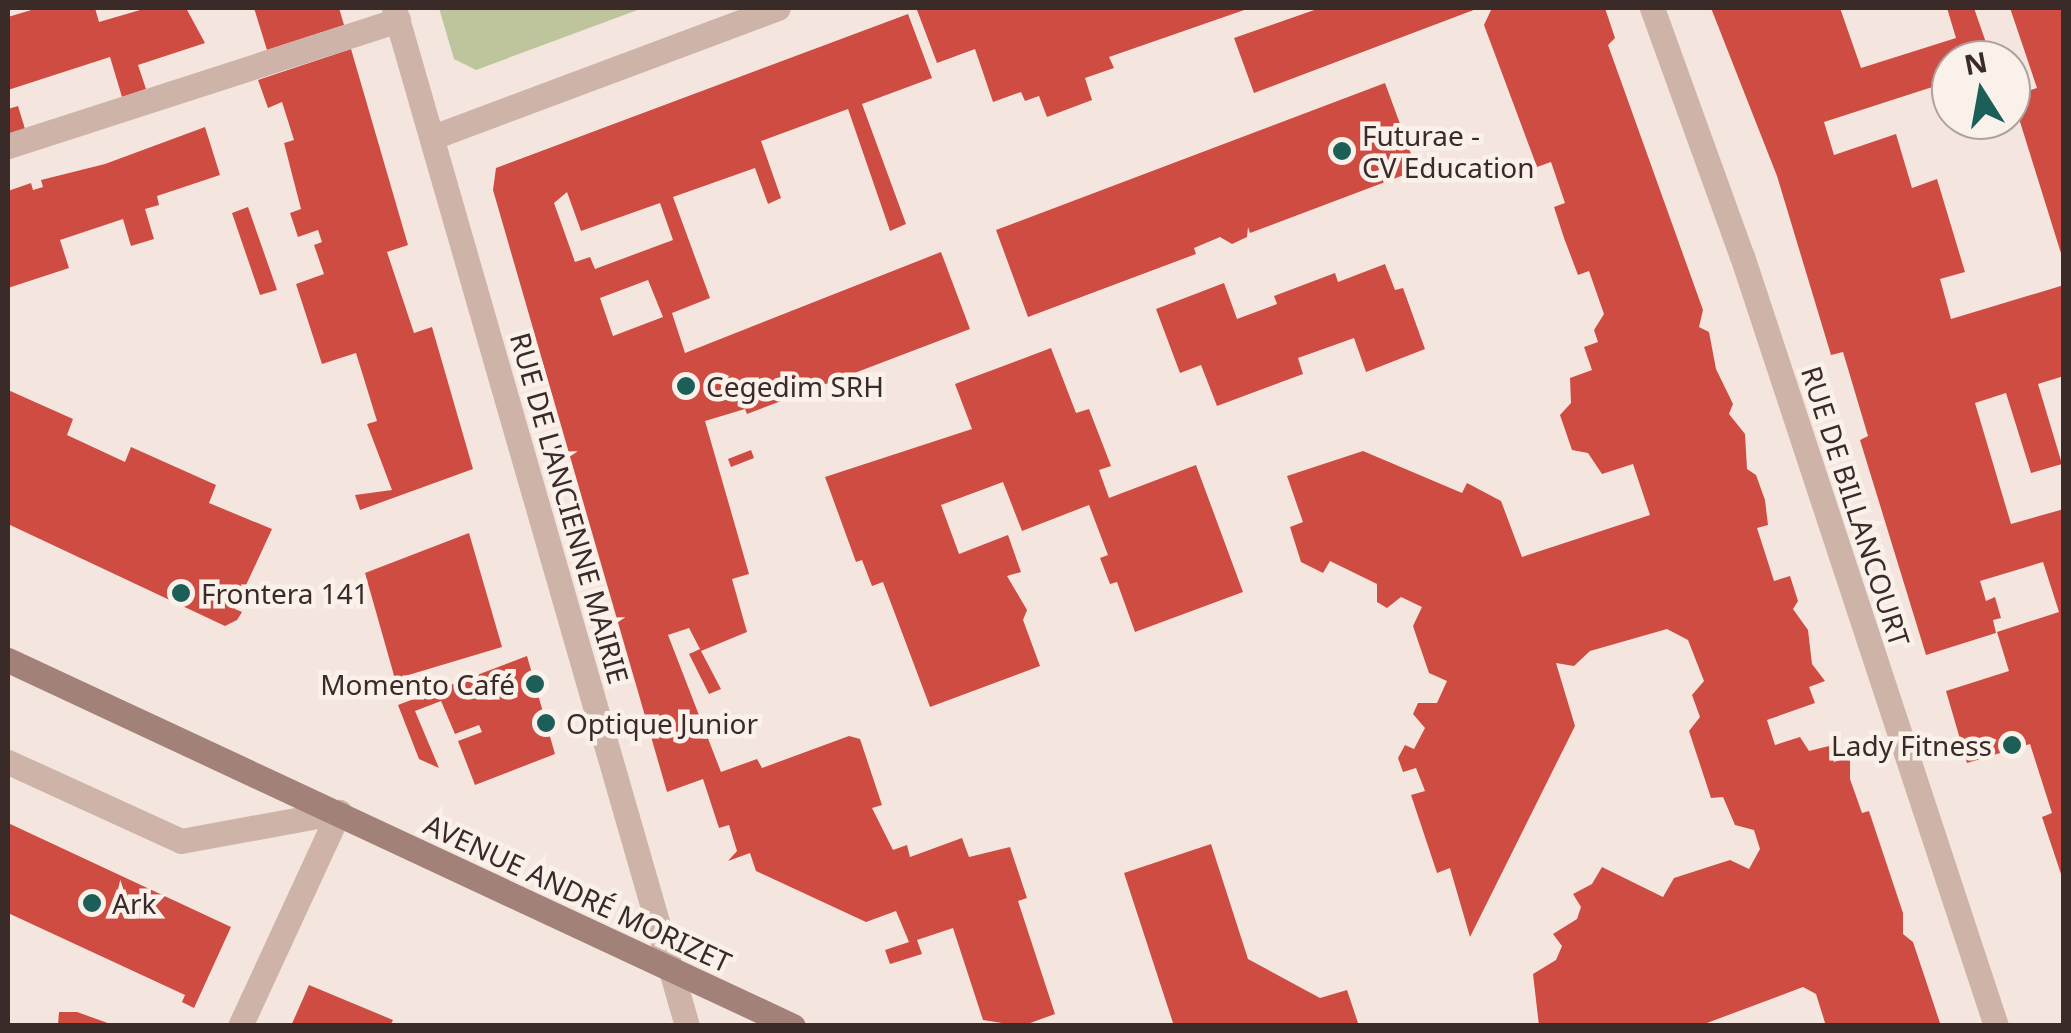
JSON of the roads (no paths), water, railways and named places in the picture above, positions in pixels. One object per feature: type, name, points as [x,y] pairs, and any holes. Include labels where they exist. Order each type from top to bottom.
[{"type":"main road","name":"AVENUE ANDRÉ MORIZET","points":[[8,660],[793,1026]]},
{"type":"street","points":[[432,137],[778,8]]},
{"type":"street","name":"RUE DE BILLANCOURT","points":[[1652,8],[1742,256],[1996,1026]]},
{"type":"street","points":[[8,146],[396,14]]},
{"type":"street","name":"RUE DE L'ANCIENNE MAIRIE","points":[[396,14],[686,1026]]},
{"type":"street","points":[[8,762],[181,841],[338,812]]},
{"type":"street","points":[[240,1026],[338,812]]},
{"type":"place","name":"Futurae - CV Education","points":[[1342,151]]},
{"type":"place","name":"Cegedim SRH","points":[[686,386]]},
{"type":"place","name":"Frontera 141","points":[[181,593]]},
{"type":"place","name":"Momento Café","points":[[535,684]]},
{"type":"place","name":"Optique Junior","points":[[546,723]]},
{"type":"place","name":"Lady Fitness","points":[[2012,745]]},
{"type":"place","name":"Ark","points":[[92,903]]}]
